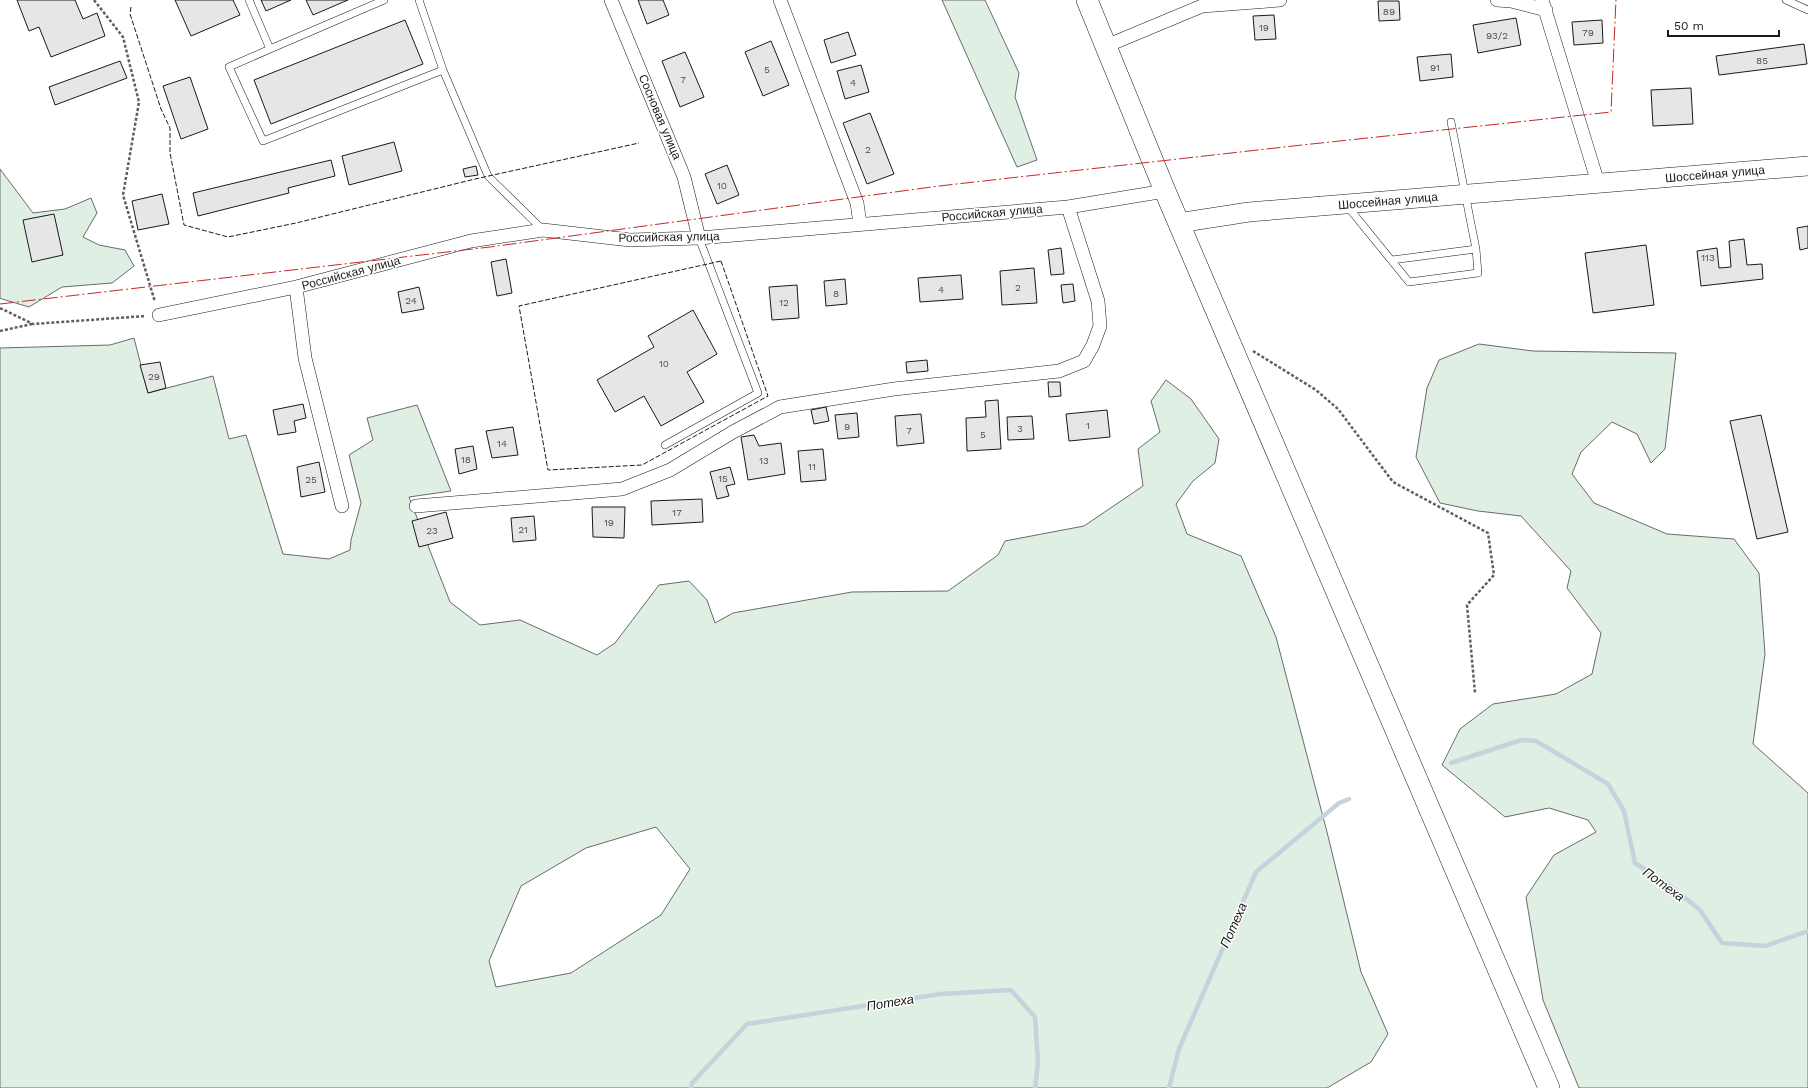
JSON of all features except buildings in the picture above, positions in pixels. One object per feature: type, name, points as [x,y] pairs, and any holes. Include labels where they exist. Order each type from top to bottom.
[{"type":"main road","points":[[1087,0],[1178,223],[1548,1088]]},
{"type":"street","name":"Сосновая улица","points":[[611,0],[684,177],[699,238]]},
{"type":"street","points":[[780,0],[857,203],[860,224]]},
{"type":"street","points":[[1106,46],[1202,6],[1280,0]]},
{"type":"street","points":[[1497,0],[1544,5],[1598,183]]},
{"type":"street","name":"Шоссейная улица","points":[[1178,223],[1249,212],[1808,166]]},
{"type":"street","name":"Российская улица","points":[[159,315],[296,287],[471,241],[543,230],[630,240],[699,238],[1068,207],[1165,191]]},
{"type":"street","points":[[416,506],[622,489],[670,470],[732,432],[780,407],[894,389],[1059,371],[1084,361],[1093,345],[1100,326],[1098,301],[1068,207]]},
{"type":"street","points":[[296,287],[305,358],[342,506]]},
{"type":"lane","points":[[249,0],[270,49]]},
{"type":"lane","points":[[384,0],[229,67],[263,141],[443,70]]},
{"type":"lane","points":[[419,0],[443,70],[488,176],[543,230]]},
{"type":"lane","points":[[1786,0],[1808,10]]},
{"type":"lane","points":[[1347,205],[1409,282],[1478,273],[1476,250],[1464,195],[1451,122]]},
{"type":"lane","points":[[665,445],[758,393],[699,238]]},
{"type":"lane","points":[[1392,260],[1476,250]]},
{"type":"path","points":[[0,331],[33,324],[159,315],[123,195],[140,102],[123,37],[94,0]]},
{"type":"path","points":[[0,308],[33,324]]},
{"type":"path","points":[[1233,351],[1244,346],[1316,390],[1338,409],[1393,482],[1488,533],[1494,575],[1467,605],[1475,693]]},
{"type":"green space","points":[[942,0],[985,0],[1019,73],[1015,97],[1037,160],[1017,167]]},
{"type":"green space","points":[[0,169],[33,213],[65,209],[91,198],[97,213],[83,237],[99,245],[125,250],[134,266],[112,283],[62,287],[29,307],[0,298]]},
{"type":"green space","points":[[134,338],[148,393],[213,376],[229,439],[246,435],[283,554],[329,559],[350,550],[351,540],[361,503],[349,455],[373,440],[367,418],[417,405],[451,491],[409,497],[450,602],[480,625],[520,620],[597,655],[615,643],[659,585],[689,581],[707,600],[715,623],[733,613],[852,592],[948,591],[998,555],[1005,541],[1084,526],[1143,486],[1138,449],[1160,432],[1151,401],[1166,380],[1191,399],[1219,439],[1215,463],[1193,481],[1176,504],[1187,534],[1241,556],[1276,637],[1327,832],[1361,972],[1388,1034],[1371,1062],[1327,1088],[0,1088],[0,348],[110,345]],"holes":[[[656,827],[690,869],[661,915],[571,973],[496,987],[489,961],[521,886],[586,848]]]},
{"type":"green space","points":[[1479,344],[1533,351],[1676,353],[1665,449],[1651,463],[1637,434],[1612,422],[1581,452],[1572,474],[1594,503],[1667,534],[1734,539],[1759,573],[1765,654],[1753,744],[1808,793],[1808,1088],[1579,1088],[1543,1000],[1526,897],[1554,855],[1596,832],[1588,820],[1549,808],[1505,817],[1442,765],[1460,729],[1493,704],[1556,694],[1592,674],[1601,633],[1567,588],[1571,571],[1521,516],[1478,511],[1440,503],[1416,457],[1427,388],[1439,360]]},
{"type":"waterway","name":"Потеха","points":[[1451,763],[1521,740],[1536,741],[1608,784],[1624,811],[1635,863],[1673,888],[1700,910],[1722,943],[1765,946],[1808,931]]},
{"type":"waterway","name":"Потеха","points":[[1169,1088],[1179,1049],[1256,872],[1339,803],[1349,799]]},
{"type":"waterway","name":"Потеха","points":[[691,1088],[692,1083],[747,1024],[940,994],[1011,990],[1035,1017],[1038,1063],[1035,1088]]},
{"type":"fence","points":[[131,7],[130,14],[161,109],[170,128],[170,153],[184,225],[228,237],[296,223],[475,179],[639,143]]},
{"type":"fence","points":[[721,261],[768,396],[642,465],[548,470],[519,306],[721,261]]},
{"type":"power","points":[[0,304],[490,247],[939,186],[1611,112],[1616,0]]}]
